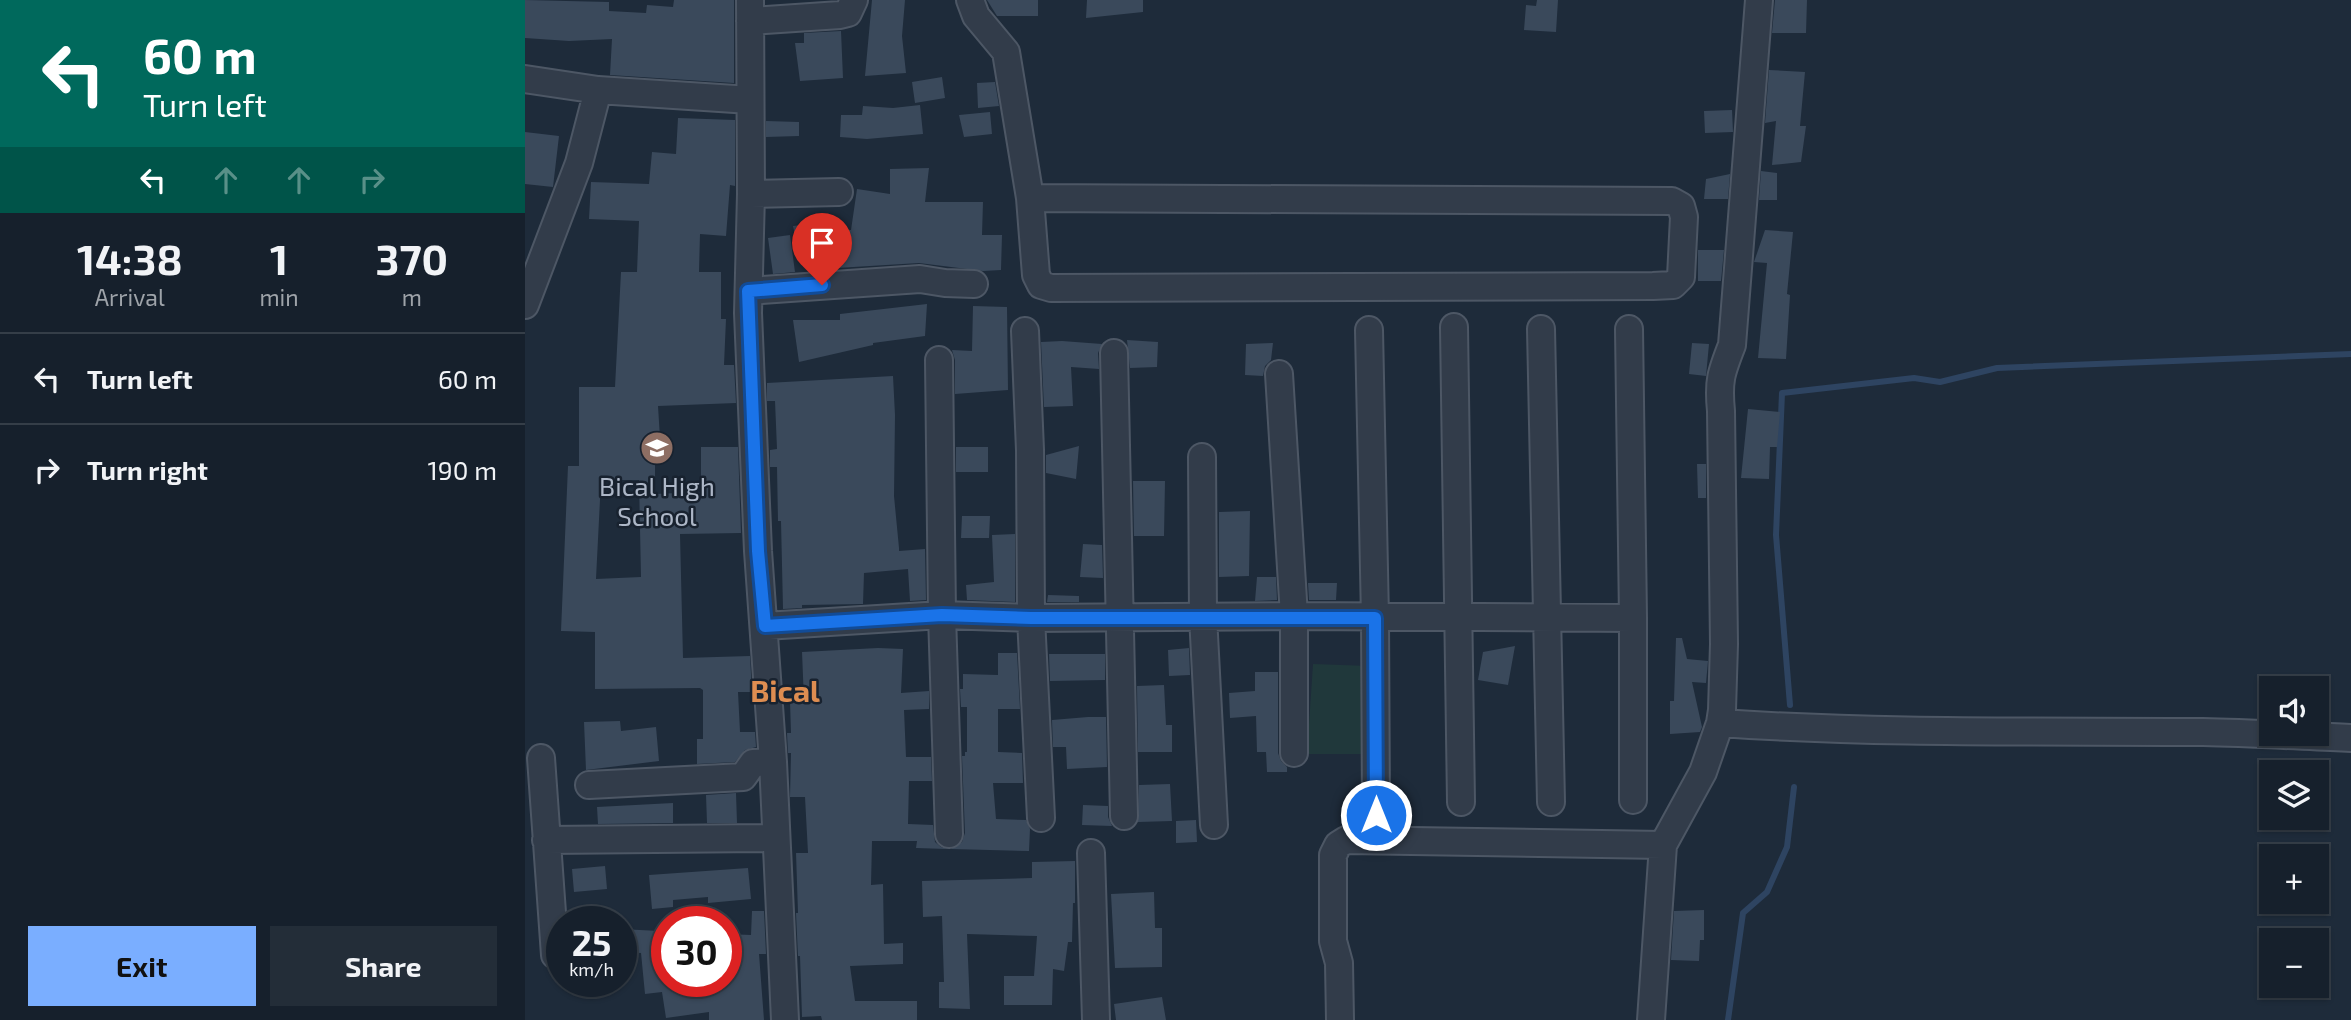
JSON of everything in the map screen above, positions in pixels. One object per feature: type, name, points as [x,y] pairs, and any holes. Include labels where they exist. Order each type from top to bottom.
[{"type":"street","points":[[785,1020],[773,762],[758,538],[748,291],[751,194],[750,10],[840,15],[848,13],[854,0]]},
{"type":"street","points":[[970,0],[976,16],[1006,52],[1030,198],[1036,275],[1041,285],[1051,288],[1653,286],[1673,285],[1681,277],[1684,217],[1681,206],[1672,201],[1030,198]]},
{"type":"street","points":[[1651,1020],[1663,845],[1703,772],[1720,723],[1724,644],[1721,411],[1718,387],[1732,345],[1759,0]]},
{"type":"street","points":[[525,79],[599,90],[750,100]]},
{"type":"street","points":[[525,304],[579,163],[599,90]]},
{"type":"street","points":[[751,194],[839,192]]},
{"type":"street","points":[[748,291],[920,279],[974,284]]},
{"type":"street","points":[[1454,327],[1461,802]]},
{"type":"street","points":[[1541,329],[1551,802]]},
{"type":"street","points":[[1629,329],[1633,800]]},
{"type":"street","points":[[1369,330],[1376,815]]},
{"type":"street","points":[[1025,331],[1030,450],[1031,618],[1041,818]]},
{"type":"street","points":[[1114,352],[1124,817]]},
{"type":"street","points":[[939,360],[942,615],[949,834]]},
{"type":"street","points":[[1279,374],[1294,616],[1294,753]]},
{"type":"street","points":[[1202,457],[1203,616],[1214,825]]},
{"type":"street","points":[[765,626],[942,615],[1031,618],[1633,618]]},
{"type":"street","points":[[1720,723],[1928,733],[2206,733],[2351,738]]},
{"type":"street","points":[[541,758],[551,906]]},
{"type":"street","points":[[589,785],[743,777],[753,764],[773,762]]},
{"type":"street","points":[[545,840],[776,838]]},
{"type":"street","points":[[1340,1020],[1339,963],[1333,941],[1333,855],[1338,845],[1346,840],[1663,845]]},
{"type":"street","points":[[1091,853],[1096,1020]]},
{"type":"green space","points":[[1313,664],[1369,666],[1365,754],[1307,754]]},
{"type":"building","points":[[525,0],[609,2],[609,11],[646,13],[647,5],[673,7],[674,0],[734,0],[734,83],[610,75],[612,39],[569,41],[525,38]]},
{"type":"building","points":[[872,0],[905,0],[902,36],[906,73],[865,76]]},
{"type":"building","points":[[987,0],[1038,0],[1038,16],[997,16]]},
{"type":"building","points":[[1087,0],[1143,0],[1143,12],[1086,18]]},
{"type":"building","points":[[1537,0],[1558,0],[1556,32],[1524,30],[1526,5],[1536,6]]},
{"type":"building","points":[[1775,0],[1807,0],[1806,33],[1772,33]]},
{"type":"building","points":[[841,31],[843,78],[800,81],[795,43],[804,43],[804,33]]},
{"type":"building","points":[[1769,70],[1805,72],[1800,126],[1806,126],[1801,162],[1772,165],[1776,121],[1765,123]]},
{"type":"building","points":[[942,77],[945,98],[915,103],[912,82]]},
{"type":"building","points":[[995,82],[999,106],[978,108],[977,83]]},
{"type":"building","points":[[920,105],[923,134],[867,139],[840,137],[841,115],[862,115],[863,106],[893,108]]},
{"type":"building","points":[[1732,110],[1733,132],[1705,133],[1704,111]]},
{"type":"building","points":[[990,112],[992,134],[964,137],[959,115]]},
{"type":"building","points":[[678,118],[735,120],[735,186],[730,185],[726,236],[700,234],[699,272],[721,272],[721,319],[726,319],[724,365],[734,365],[736,403],[658,406],[660,438],[655,438],[655,494],[701,492],[701,447],[738,447],[741,533],[680,534],[683,658],[750,656],[752,692],[738,692],[740,732],[755,732],[756,747],[745,750],[735,762],[697,764],[697,739],[703,739],[703,690],[595,689],[595,632],[561,631],[568,466],[579,466],[579,387],[615,387],[621,272],[637,272],[639,221],[589,219],[591,182],[649,184],[652,152],[676,154]],"holes":[[[601,480],[639,480],[641,577],[596,579]]]},
{"type":"building","points":[[766,121],[799,122],[799,136],[766,137]]},
{"type":"building","points":[[525,132],[559,136],[553,187],[525,184]]},
{"type":"building","points":[[929,168],[925,202],[983,202],[982,235],[1002,235],[1001,270],[983,271],[919,263],[837,268],[839,229],[851,230],[857,189],[890,194],[890,169]]},
{"type":"building","points":[[1761,171],[1777,173],[1777,200],[1759,200]]},
{"type":"building","points":[[1730,174],[1728,199],[1704,199],[1706,179]]},
{"type":"building","points":[[820,223],[822,241],[797,245],[793,226]]},
{"type":"building","points":[[1765,230],[1793,232],[1787,294],[1790,295],[1786,359],[1758,358],[1767,263],[1754,262]]},
{"type":"building","points":[[790,235],[795,272],[773,274],[768,238]]},
{"type":"building","points":[[1698,250],[1724,250],[1721,281],[1698,281]]},
{"type":"building","points":[[927,304],[925,336],[873,343],[799,362],[793,320],[840,320],[840,314]]},
{"type":"building","points":[[973,306],[1007,307],[1008,390],[955,394],[955,360],[952,350],[972,351]]},
{"type":"building","points":[[1127,340],[1158,342],[1157,367],[1130,368]]},
{"type":"building","points":[[1041,342],[1102,344],[1098,353],[1099,369],[1071,367],[1073,406],[1044,407]]},
{"type":"building","points":[[1273,343],[1271,360],[1265,366],[1263,376],[1245,375],[1246,344]]},
{"type":"building","points":[[1692,343],[1709,344],[1706,376],[1689,374]]},
{"type":"building","points":[[893,376],[894,496],[899,551],[925,549],[926,600],[910,601],[908,569],[864,573],[863,604],[802,605],[802,608],[783,609],[777,467],[770,467],[770,450],[777,449],[775,401],[767,401],[767,383]]},
{"type":"building","points":[[1748,409],[1780,412],[1777,447],[1770,447],[1769,479],[1741,478]]},
{"type":"building","points":[[1079,446],[1076,479],[1046,473],[1046,455]]},
{"type":"building","points":[[956,447],[988,447],[988,472],[956,472]]},
{"type":"building","points":[[1697,464],[1706,464],[1706,498],[1698,498]]},
{"type":"building","points":[[1133,481],[1165,481],[1164,536],[1134,536]]},
{"type":"building","points":[[1250,511],[1249,576],[1219,577],[1219,512]]},
{"type":"building","points":[[962,516],[990,516],[989,538],[961,538]]},
{"type":"building","points":[[1015,534],[1015,602],[967,600],[966,585],[994,582],[992,535]]},
{"type":"building","points":[[1083,544],[1102,545],[1103,578],[1080,577]]},
{"type":"building","points":[[1257,577],[1276,577],[1277,600],[1255,601]]},
{"type":"building","points":[[1308,583],[1337,583],[1336,600],[1309,600]]},
{"type":"building","points":[[1048,595],[1079,596],[1079,602],[1047,602]]},
{"type":"building","points":[[1676,638],[1682,638],[1687,659],[1708,661],[1706,683],[1692,682],[1702,727],[1700,732],[1670,734]]},
{"type":"building","points":[[1515,646],[1508,685],[1478,680],[1483,652]]},
{"type":"building","points":[[1189,648],[1190,675],[1169,676],[1168,650]]},
{"type":"building","points":[[903,649],[901,693],[929,691],[929,709],[904,710],[906,757],[931,757],[932,781],[909,781],[908,824],[933,825],[935,842],[947,849],[916,848],[917,841],[872,841],[871,885],[883,884],[884,944],[903,943],[903,964],[850,966],[855,1001],[917,1001],[917,1020],[822,1020],[821,1016],[802,1017],[796,913],[796,853],[808,853],[805,797],[790,797],[791,753],[788,753],[787,733],[791,733],[790,701],[804,701],[802,652]]},
{"type":"building","points":[[998,653],[1017,653],[1020,709],[998,709],[998,752],[1022,753],[1023,783],[993,783],[996,819],[1026,820],[1030,829],[1029,851],[951,849],[962,842],[965,833],[962,756],[967,752],[967,707],[961,707],[963,674],[998,675]]},
{"type":"building","points":[[1049,654],[1105,654],[1105,680],[1050,681]]},
{"type":"building","points":[[1255,672],[1278,672],[1278,753],[1287,767],[1287,772],[1267,772],[1266,752],[1257,752],[1256,716],[1230,718],[1229,693],[1255,691]]},
{"type":"building","points":[[1164,685],[1166,725],[1172,725],[1172,752],[1138,752],[1137,686]]},
{"type":"building","points":[[1106,717],[1107,767],[1067,769],[1066,747],[1053,747],[1052,720]]},
{"type":"building","points":[[620,721],[621,731],[656,727],[659,761],[586,770],[584,722]]},
{"type":"building","points":[[1170,784],[1172,821],[1138,822],[1139,785]]},
{"type":"building","points":[[736,793],[737,823],[707,823],[706,795]]},
{"type":"building","points":[[673,803],[673,823],[598,824],[597,807]]},
{"type":"building","points":[[1083,805],[1108,806],[1108,817],[1112,826],[1082,825]]},
{"type":"building","points":[[1196,820],[1197,842],[1176,843],[1176,821]]},
{"type":"building","points":[[1075,861],[1072,942],[1068,942],[1064,971],[1053,969],[1052,1005],[1004,1005],[1004,976],[1034,976],[1037,936],[967,934],[970,1009],[939,1008],[939,982],[944,982],[942,916],[923,917],[922,881],[1032,878],[1032,862]]},
{"type":"building","points":[[605,866],[607,889],[574,892],[572,869]]},
{"type":"building","points":[[748,868],[751,899],[708,903],[708,897],[673,900],[673,906],[652,906],[649,875]]},
{"type":"building","points":[[1154,892],[1155,928],[1162,928],[1162,967],[1115,968],[1111,894]]},
{"type":"building","points":[[1704,910],[1704,940],[1700,940],[1699,961],[1671,960],[1674,911]]},
{"type":"building","points":[[752,911],[764,911],[766,954],[759,954],[764,1020],[709,1020],[709,1012],[666,1018],[663,997],[742,997],[742,935],[751,935]]},
{"type":"building","points":[[637,930],[651,931],[651,993],[645,994],[641,953],[637,953]]},
{"type":"building","points":[[1162,997],[1166,1020],[1116,1020],[1114,1004]]},
{"type":"waterway","points":[[1790,705],[1776,535],[1782,393],[1914,378],[1940,382],[1997,368],[2351,354]]},
{"type":"waterway","points":[[1728,1020],[1743,913],[1767,892],[1787,847],[1794,787]]},
{"type":"place","name":"Bical High School","points":[[657,448]]},
{"type":"district","name":"Bical","points":[[785,690]]},
{"type":"route","points":[[822,285],[748,291],[758,551],[765,626],[942,615],[1031,618],[1375,618],[1376,815]]}]
